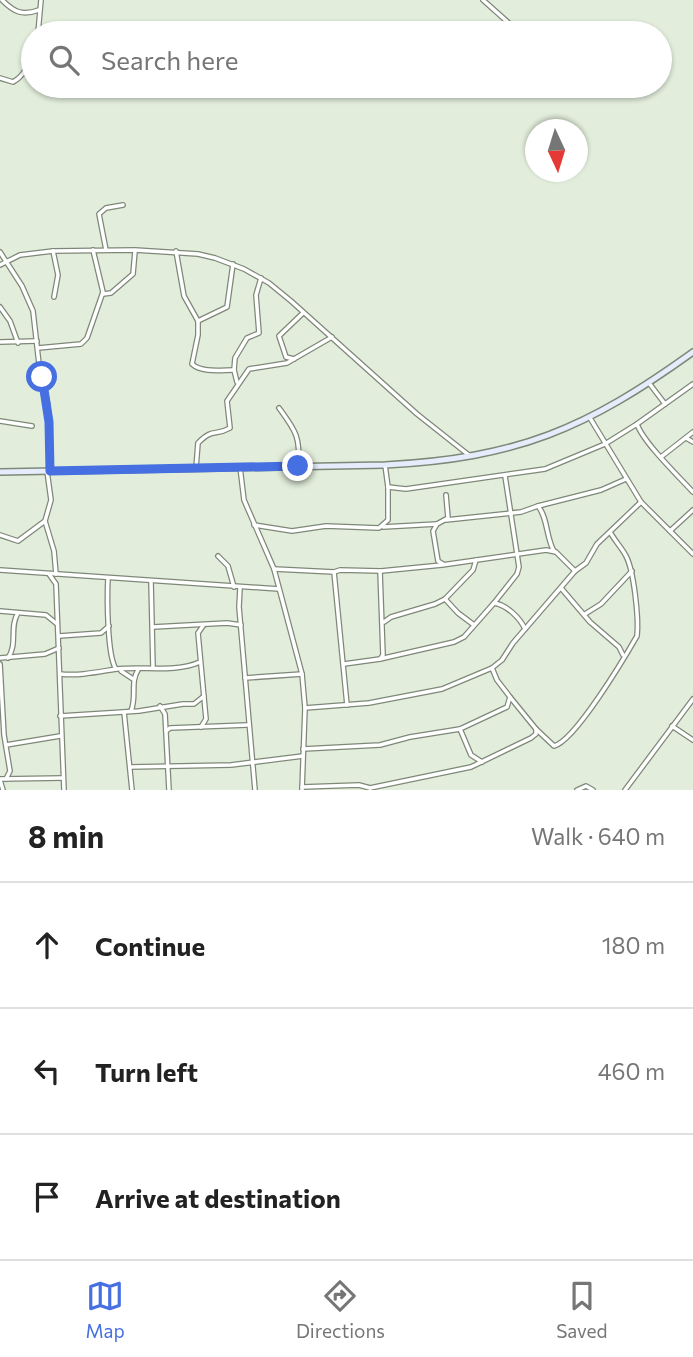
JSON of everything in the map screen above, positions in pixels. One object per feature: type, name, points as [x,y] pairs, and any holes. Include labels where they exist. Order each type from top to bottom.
[{"type":"main road","points":[[0,472],[385,465],[430,463],[472,457],[533,442],[590,418],[649,383],[693,352]]},
{"type":"street","points":[[2,0],[10,9],[19,13],[39,10]]},
{"type":"street","points":[[40,21],[41,0]]},
{"type":"street","points":[[483,0],[507,21]]},
{"type":"street","points":[[0,78],[13,82],[21,75]]},
{"type":"street","points":[[106,250],[99,214],[106,208],[123,205]]},
{"type":"street","points":[[38,348],[83,343],[87,338],[103,294],[93,250]]},
{"type":"street","points":[[0,265],[20,255],[93,250],[176,251],[233,264],[261,278],[291,301],[417,414],[472,457]]},
{"type":"street","points":[[103,294],[111,293],[133,274],[135,250]]},
{"type":"street","points":[[53,251],[58,275],[54,297]]},
{"type":"street","points":[[176,251],[184,296],[198,321],[197,341],[192,358],[194,366],[234,370]]},
{"type":"street","points":[[0,253],[29,299],[33,312],[48,407],[51,494],[45,521],[54,551],[55,574]]},
{"type":"street","points":[[198,321],[227,307],[233,264]]},
{"type":"street","points":[[237,383],[235,358],[247,339],[259,332],[256,295],[261,278]]},
{"type":"street","points":[[0,307],[10,321],[18,343]]},
{"type":"street","points":[[296,358],[286,357],[279,336],[303,313]]},
{"type":"street","points":[[196,468],[198,443],[209,433],[223,432],[230,428],[227,401],[249,369],[284,365],[333,337]]},
{"type":"street","points":[[0,342],[37,341]]},
{"type":"street","points":[[649,383],[665,404]]},
{"type":"street","points":[[388,487],[406,489],[470,478],[505,476],[556,466],[605,444],[693,384]]},
{"type":"street","points":[[279,408],[296,432],[300,446],[298,466]]},
{"type":"street","points":[[590,418],[641,502],[693,554]]},
{"type":"street","points":[[0,421],[32,426]]},
{"type":"street","points":[[638,424],[639,430],[693,492]]},
{"type":"street","points":[[661,457],[692,433]]},
{"type":"street","points":[[692,433],[693,441]]},
{"type":"street","points":[[686,438],[693,441]]},
{"type":"street","points":[[379,528],[388,520],[385,465]]},
{"type":"street","points":[[240,467],[244,500],[274,569],[302,674],[305,708],[302,789],[359,785],[371,789],[445,773],[482,762],[520,745],[534,736],[536,729]]},
{"type":"street","points":[[344,664],[380,659],[454,642],[464,637],[500,596],[519,571],[505,476]]},
{"type":"street","points":[[254,526],[292,531],[326,527],[379,528],[437,524],[446,520],[538,506],[601,490],[626,479]]},
{"type":"street","points":[[446,495],[446,520]]},
{"type":"street","points":[[305,708],[347,705],[442,689],[492,668],[502,660],[576,570],[586,563],[597,544],[641,502]]},
{"type":"street","points":[[538,506],[542,511],[550,543],[576,570]]},
{"type":"street","points":[[670,531],[693,510]]},
{"type":"street","points":[[0,535],[18,541],[45,521]]},
{"type":"street","points":[[437,524],[433,531],[437,556],[438,561],[445,565]]},
{"type":"street","points":[[492,668],[497,680],[536,729],[554,746],[561,744],[583,719],[636,639],[638,631],[632,571],[611,533]]},
{"type":"street","points":[[546,550],[550,543]]},
{"type":"street","points":[[274,569],[377,571],[445,565],[546,550],[556,552]]},
{"type":"street","points":[[218,556],[228,566],[234,587]]},
{"type":"street","points":[[383,623],[391,617],[446,598],[473,570],[477,560]]},
{"type":"street","points":[[0,570],[279,589]]},
{"type":"street","points":[[377,571],[380,580],[384,651],[380,659]]},
{"type":"street","points":[[584,615],[601,604],[632,571]]},
{"type":"street","points":[[334,572],[347,705]]},
{"type":"street","points":[[48,573],[56,584],[64,790]]},
{"type":"street","points":[[108,578],[112,662],[117,669],[134,679]]},
{"type":"street","points":[[151,581],[153,668]]},
{"type":"street","points":[[240,588],[244,678],[255,790]]},
{"type":"street","points":[[561,588],[584,615],[619,647],[623,657]]},
{"type":"street","points":[[500,596],[503,605]]},
{"type":"street","points":[[446,598],[458,613],[474,625]]},
{"type":"street","points":[[494,603],[503,605],[522,622],[525,629]]},
{"type":"street","points":[[0,611],[46,615],[58,625]]},
{"type":"street","points":[[9,612],[14,620]]},
{"type":"street","points":[[2,779],[10,771],[1,665],[13,649],[14,620],[19,612]]},
{"type":"street","points":[[522,622],[530,623]]},
{"type":"street","points":[[152,627],[227,623],[241,625]]},
{"type":"street","points":[[59,636],[103,632],[109,626]]},
{"type":"street","points":[[195,626],[198,633],[206,719],[212,726]]},
{"type":"street","points":[[198,633],[203,626]]},
{"type":"street","points":[[103,632],[110,638]]},
{"type":"street","points":[[4,658],[50,653],[59,648]]},
{"type":"street","points":[[50,653],[59,658]]},
{"type":"street","points":[[60,674],[85,675],[117,669],[200,662]]},
{"type":"street","points":[[131,711],[135,700],[134,679],[138,669]]},
{"type":"street","points":[[244,678],[302,674]]},
{"type":"street","points":[[197,703],[204,696]]},
{"type":"street","points":[[303,749],[380,745],[460,729],[508,707],[510,697]]},
{"type":"street","points":[[625,790],[693,699]]},
{"type":"street","points":[[60,716],[197,703],[204,705]]},
{"type":"street","points":[[160,706],[165,711],[169,790]]},
{"type":"street","points":[[123,711],[132,790]]},
{"type":"street","points":[[201,727],[206,719]]},
{"type":"street","points":[[166,731],[170,728],[248,725]]},
{"type":"street","points":[[672,726],[693,740]]},
{"type":"street","points":[[460,729],[471,755],[482,762]]},
{"type":"street","points":[[6,745],[60,736]]},
{"type":"street","points":[[130,767],[252,762],[304,756]]},
{"type":"street","points":[[2,779],[63,778]]},
{"type":"street","points":[[2,779],[3,790]]},
{"type":"street","points":[[578,790],[586,786],[593,790]]},
{"type":"route","points":[[42,377],[48,407],[50,471],[298,466]]}]
